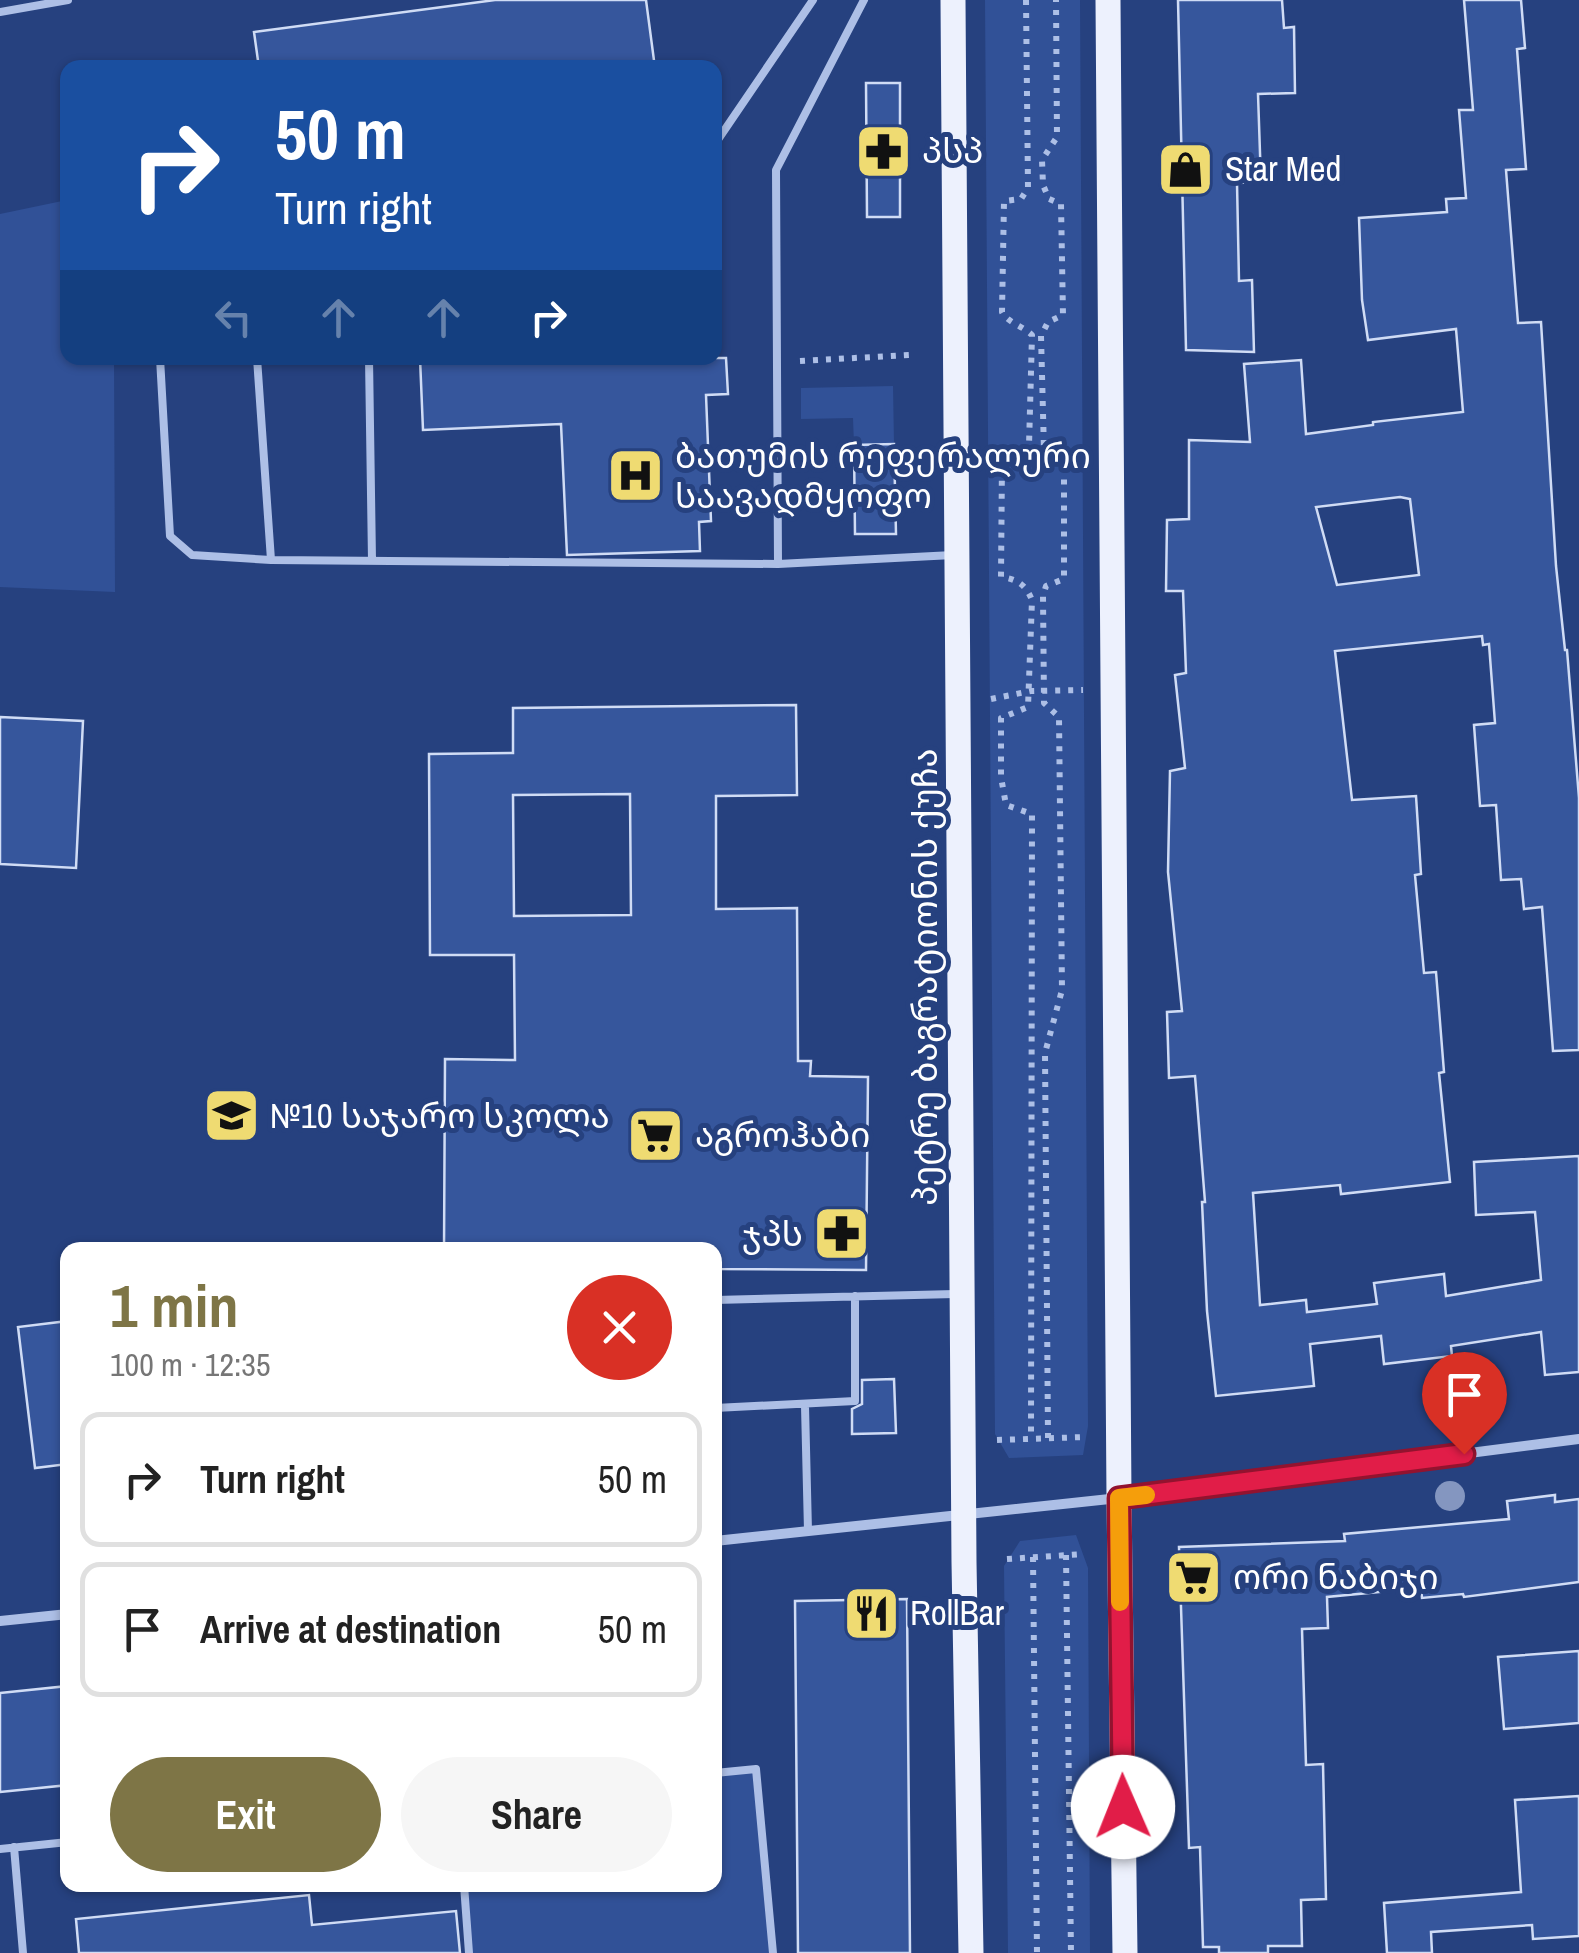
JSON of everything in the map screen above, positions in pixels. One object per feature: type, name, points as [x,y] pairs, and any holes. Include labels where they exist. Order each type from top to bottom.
[{"type":"main road","name":"პეტრე ბაგრატიონის ქუჩა","points":[[954,0],[962,1294],[971,1953]]},
{"type":"main road","points":[[1108,0],[1125,1953]]},
{"type":"street","points":[[722,1540],[1119,1498],[1579,1439]]},
{"type":"street","points":[[0,1621],[60,1615]]},
{"type":"lane","points":[[0,12],[68,0]]},
{"type":"lane","points":[[722,134],[813,0]]},
{"type":"lane","points":[[778,564],[776,170],[864,0]]},
{"type":"lane","points":[[160,365],[170,536],[192,555],[271,560],[778,564],[958,555]]},
{"type":"lane","points":[[257,365],[271,560]]},
{"type":"lane","points":[[369,365],[372,561]]},
{"type":"lane","points":[[722,1300],[962,1294]]},
{"type":"lane","points":[[722,1408],[855,1401],[855,1296]]},
{"type":"lane","points":[[805,1406],[808,1531]]},
{"type":"lane","points":[[722,1772],[756,1769],[773,1953]]},
{"type":"lane","points":[[0,1849],[60,1843]]},
{"type":"lane","points":[[14,1847],[24,1953]]},
{"type":"lane","points":[[465,1892],[470,1953]]},
{"type":"path","points":[[1026,0],[1028,188],[1021,199],[1004,201],[1002,312],[1032,336],[1029,446],[1028,452],[1019,458],[1002,460],[1001,577],[1012,578],[1028,589],[1032,600],[1031,691],[1028,707],[1002,718],[1001,776],[1006,805],[1032,814],[1031,1438]]},
{"type":"path","points":[[1048,1438],[1045,1053],[1062,990],[1059,717],[1044,703],[1043,596],[1046,586],[1064,579],[1064,462],[1044,451],[1041,336],[1048,322],[1063,315],[1061,204],[1049,199],[1043,185],[1042,160],[1057,137],[1056,0]]},
{"type":"path","points":[[775,363],[909,356]]},
{"type":"path","points":[[990,699],[1031,691],[1084,690]]},
{"type":"path","points":[[997,1440],[1087,1438]]},
{"type":"path","points":[[1007,1559],[1084,1554]]},
{"type":"path","points":[[1066,1555],[1071,1953]]},
{"type":"path","points":[[1033,1557],[1037,1953]]},
{"type":"shaded area","points":[[985,0],[1080,0],[1088,1426],[1083,1455],[1009,1458],[995,1434]]},
{"type":"shaded area","points":[[60,201],[60,365],[114,365],[115,592],[0,587],[0,214]]},
{"type":"shaded area","points":[[893,386],[894,444],[854,445],[853,418],[801,419],[801,388]]},
{"type":"shaded area","points":[[1076,1535],[1088,1568],[1090,1953],[1008,1953],[1004,1566],[1020,1541]]},
{"type":"shaded area","points":[[756,1769],[773,1953],[469,1953],[465,1892],[722,1892],[722,1772]]},
{"type":"building","points":[[495,0],[646,0],[654,60],[258,60],[254,32]]},
{"type":"building","points":[[1178,0],[1282,0],[1284,28],[1294,27],[1295,93],[1258,94],[1261,182],[1237,183],[1239,281],[1252,280],[1254,352],[1186,350]]},
{"type":"building","points":[[1464,0],[1521,0],[1525,48],[1517,49],[1526,169],[1506,170],[1518,323],[1541,322],[1556,566],[1579,798],[1579,1050],[1553,1051],[1542,907],[1524,909],[1521,879],[1501,880],[1496,805],[1480,806],[1474,725],[1495,723],[1489,644],[1483,645],[1482,636],[1335,651],[1352,800],[1416,796],[1421,874],[1415,875],[1424,973],[1436,972],[1444,1072],[1439,1073],[1450,1182],[1341,1194],[1340,1185],[1253,1193],[1260,1305],[1306,1300],[1307,1312],[1377,1304],[1374,1283],[1444,1274],[1446,1296],[1541,1280],[1535,1212],[1476,1215],[1474,1162],[1579,1156],[1579,1372],[1545,1375],[1541,1332],[1451,1346],[1452,1356],[1384,1364],[1381,1336],[1310,1344],[1314,1386],[1216,1396],[1207,1311],[1205,1202],[1195,1076],[1169,1078],[1167,1012],[1182,1011],[1168,872],[1170,771],[1185,768],[1175,675],[1186,673],[1183,591],[1166,591],[1167,520],[1189,519],[1189,440],[1250,442],[1244,364],[1301,360],[1306,434],[1463,412],[1456,329],[1368,340],[1362,300],[1359,218],[1447,212],[1446,199],[1466,198],[1459,110],[1473,110]],"holes":[[[1410,499],[1419,575],[1337,585],[1316,507]]]},
{"type":"building","points":[[866,83],[900,83],[900,217],[867,217]]},
{"type":"building","name":"ბათუმის რეფერალური საავადმყოფო","points":[[722,358],[726,358],[728,394],[706,395],[711,521],[699,522],[700,551],[567,555],[561,424],[423,430],[420,365],[722,365]]},
{"type":"building","points":[[894,444],[896,534],[855,534],[854,445]]},
{"type":"building","points":[[796,705],[797,795],[716,796],[716,909],[797,908],[798,1061],[811,1061],[810,1076],[868,1077],[866,1270],[722,1269],[722,1242],[444,1242],[445,1059],[515,1060],[514,955],[430,955],[429,754],[513,753],[513,708]],"holes":[[[630,794],[631,915],[514,916],[513,795]]]},
{"type":"building","points":[[0,717],[83,721],[76,868],[0,864]]},
{"type":"building","points":[[60,1322],[60,1465],[35,1468],[18,1327]]},
{"type":"building","points":[[894,1379],[896,1433],[852,1434],[852,1409],[862,1404],[862,1380]]},
{"type":"building","points":[[1555,1495],[1555,1502],[1579,1499],[1579,1582],[1464,1597],[1463,1594],[1422,1598],[1421,1588],[1327,1597],[1328,1628],[1302,1629],[1306,1765],[1323,1764],[1326,1899],[1301,1900],[1302,1946],[1268,1946],[1268,1953],[1219,1953],[1219,1947],[1203,1947],[1200,1847],[1189,1848],[1179,1547],[1345,1541],[1344,1534],[1509,1519],[1507,1501]]},
{"type":"building","points":[[907,1599],[910,1953],[798,1953],[795,1601]]},
{"type":"building","points":[[1579,1651],[1579,1723],[1504,1729],[1498,1657]]},
{"type":"building","points":[[60,1687],[60,1786],[0,1792],[0,1693]]},
{"type":"building","points":[[1579,1796],[1579,1936],[1533,1939],[1532,1925],[1431,1932],[1432,1953],[1387,1953],[1384,1903],[1521,1892],[1515,1800]]},
{"type":"building","points":[[309,1895],[312,1925],[456,1911],[460,1953],[79,1953],[76,1919]]},
{"type":"slow traffic","points":[[1120,1602],[1119,1498],[1146,1495]]},
{"type":"place","name":"პსპ","points":[[883,151]]},
{"type":"place","name":"Star Med","points":[[1186,169]]},
{"type":"place","name":"ბათუმის რეფერალური საავადმყოფო","points":[[636,476]]},
{"type":"place","name":"№10 საჯარო სკოლა","points":[[231,1116]]},
{"type":"place","name":"აგროჰაბი","points":[[656,1135]]},
{"type":"place","name":"ჯპს","points":[[842,1234]]},
{"type":"place","name":"ორი ნაბიჯი","points":[[1194,1577]]},
{"type":"place","name":"RollBar","points":[[871,1613]]},
{"type":"route","points":[[1123,1807],[1119,1498],[1464,1454]]}]
